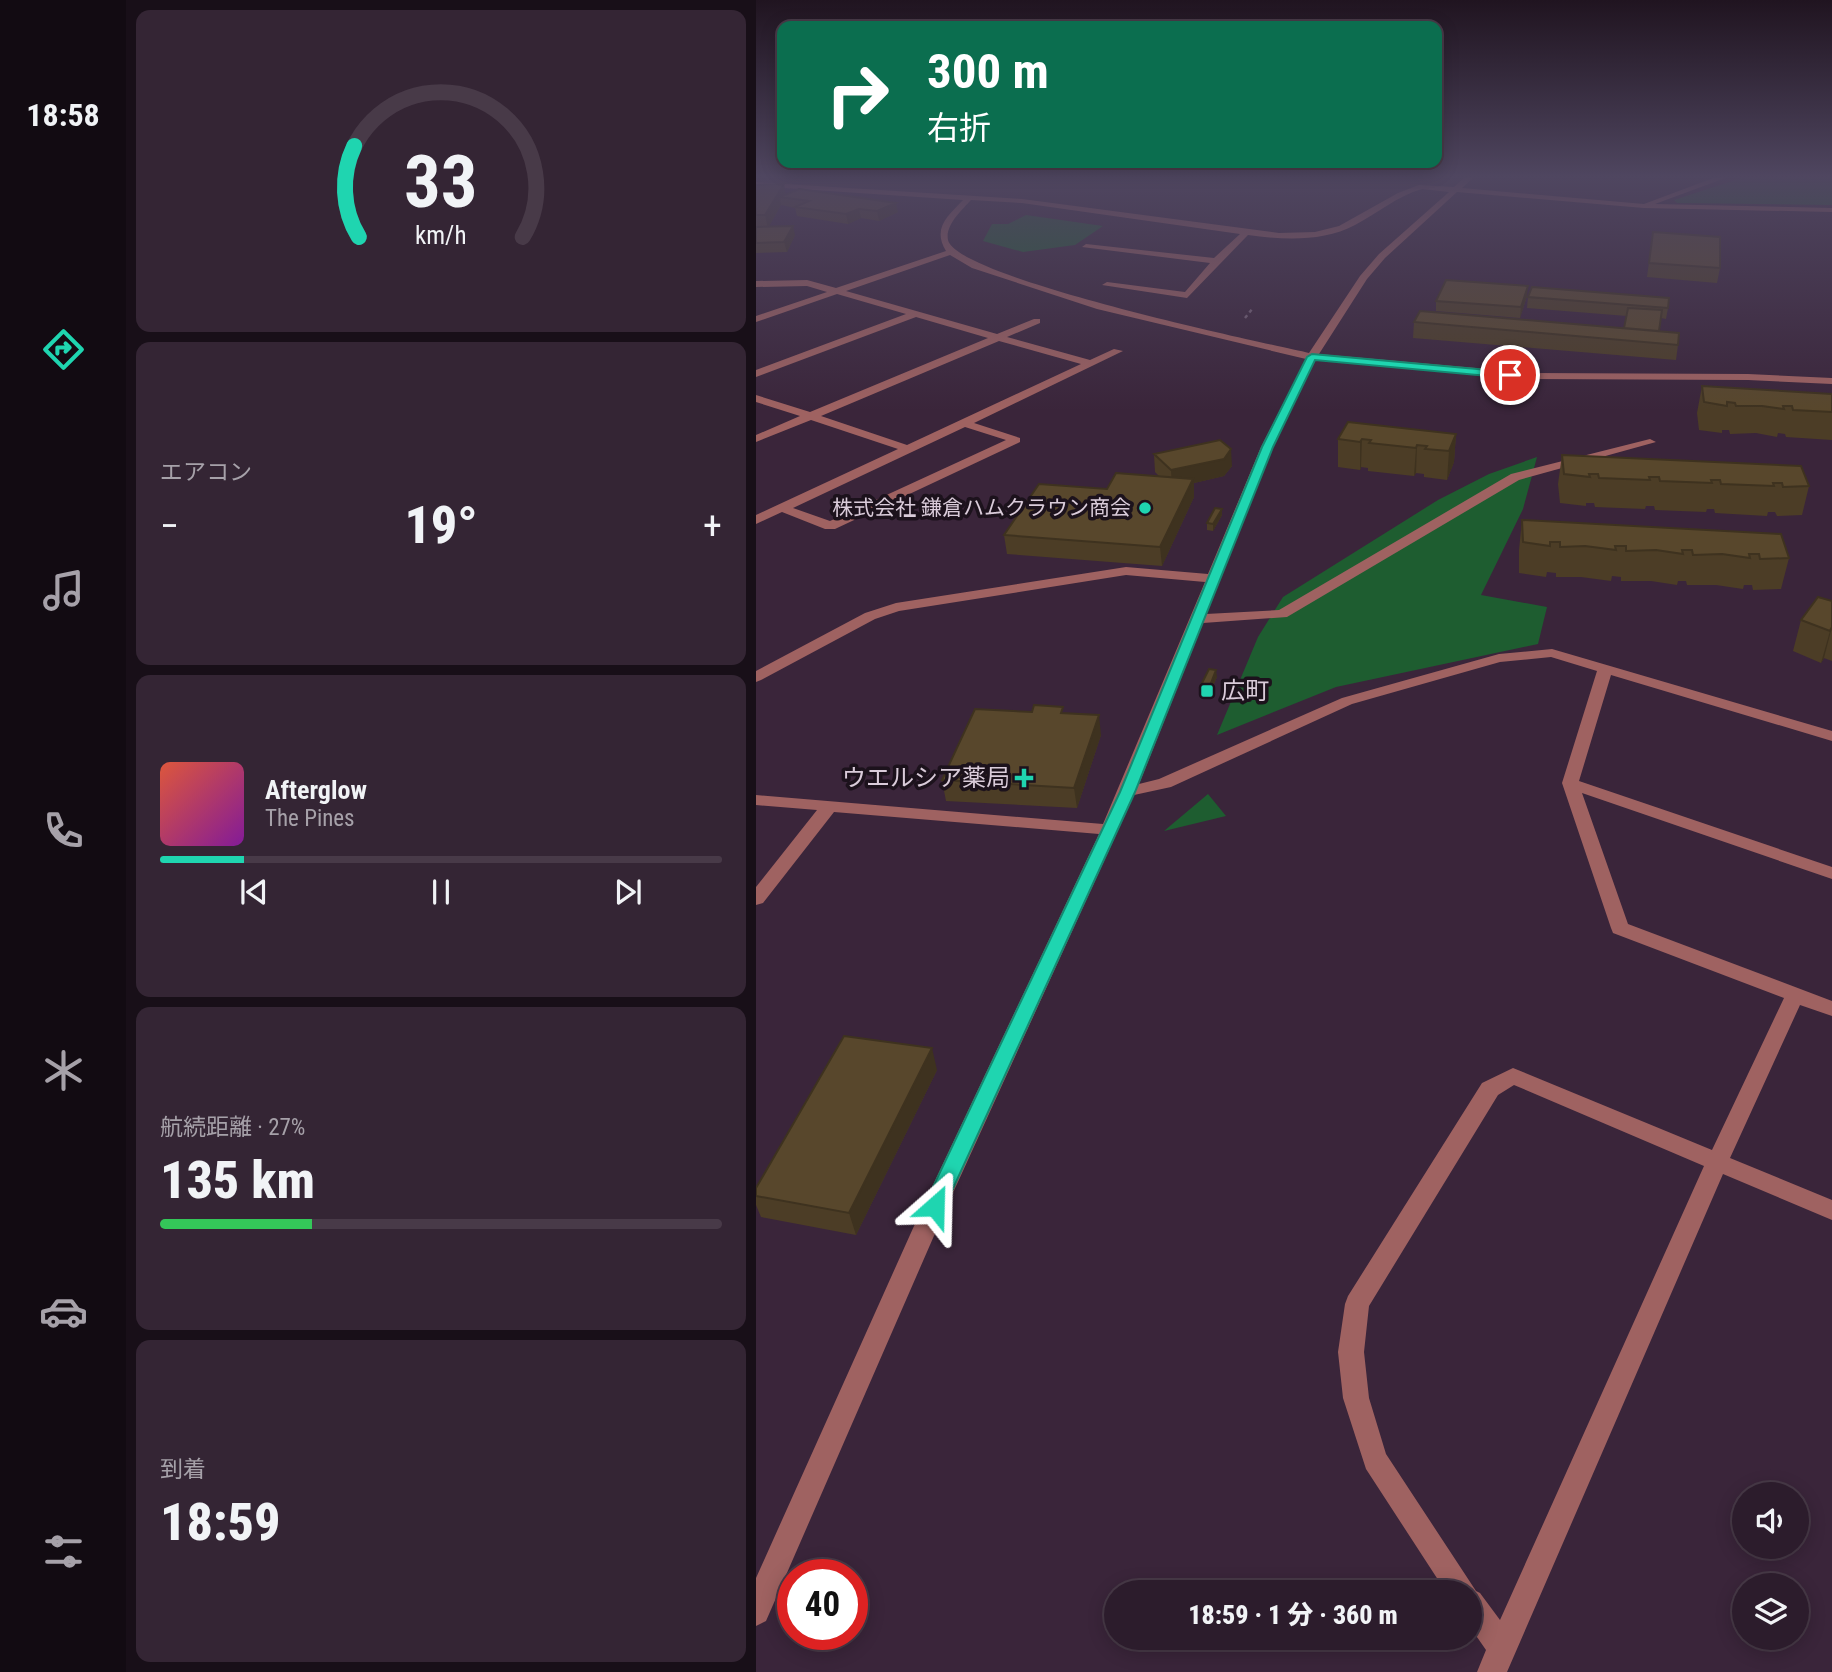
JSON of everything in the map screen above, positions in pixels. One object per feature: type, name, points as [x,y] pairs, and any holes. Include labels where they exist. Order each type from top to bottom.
[{"type":"street","points":[[756,320],[942,255]]},
{"type":"street","points":[[956,255],[975,266],[1100,307],[1312,357],[1531,376],[1748,377],[1832,381]]},
{"type":"street","points":[[1161,255],[1216,261]]},
{"type":"street","points":[[1107,285],[1187,295],[1222,255]]},
{"type":"street","points":[[756,1611],[935,1206],[1128,792],[1267,447],[1312,357],[1369,270],[1385,255]]},
{"type":"street","points":[[756,284],[807,283],[1091,364]]},
{"type":"street","points":[[756,374],[916,314]]},
{"type":"street","points":[[756,439],[1037,321]]},
{"type":"street","points":[[756,520],[1118,351]]},
{"type":"street","points":[[756,398],[908,449]]},
{"type":"street","points":[[782,508],[830,526],[1016,440],[964,423]]},
{"type":"street","points":[[1198,619],[1282,614],[1515,477],[1650,442]]},
{"type":"street","points":[[756,677],[870,616],[896,607],[1126,570],[1213,579]]},
{"type":"street","points":[[1128,792],[1165,783],[1347,701],[1499,658],[1552,653],[1832,736]]},
{"type":"street","points":[[1606,667],[1570,783],[1620,928],[1832,1009]]},
{"type":"street","points":[[1570,783],[1832,873]]},
{"type":"street","points":[[756,800],[1110,830]]},
{"type":"street","points":[[756,900],[830,806]]},
{"type":"street","points":[[1498,1660],[1717,1162],[1795,995]]},
{"type":"street","points":[[1454,1580],[1375,1460],[1356,1398],[1350,1352],[1357,1304],[1490,1089],[1513,1076],[1832,1210]]},
{"type":"street","points":[[1482,1627],[1498,1660]]},
{"type":"path","points":[[1248,314],[1253,308]]},
{"type":"green space","points":[[1537,457],[1523,509],[1481,595],[1547,607],[1538,644],[1336,687],[1217,735],[1258,637],[1283,597],[1438,500],[1489,474]]},
{"type":"green space","points":[[1208,794],[1226,816],[1164,831]]},
{"type":"building","points":[[1650,255],[1720,255],[1720,268],[1649,263]]},
{"type":"building","points":[[1446,280],[1528,286],[1521,307],[1436,301]]},
{"type":"building","points":[[1532,287],[1669,298],[1668,308],[1528,297]]},
{"type":"building","points":[[1628,308],[1662,310],[1659,331],[1624,328]]},
{"type":"building","points":[[1420,311],[1679,333],[1678,345],[1414,322]]},
{"type":"building","points":[[1702,386],[1832,394],[1832,412],[1793,410],[1792,406],[1783,406],[1784,409],[1704,402]]},
{"type":"building","points":[[1348,422],[1456,434],[1449,451],[1425,449],[1427,446],[1417,445],[1416,448],[1369,443],[1371,440],[1362,439],[1360,442],[1338,439]]},
{"type":"building","points":[[1220,440],[1231,449],[1224,459],[1171,470],[1154,454]]},
{"type":"building","points":[[1562,455],[1801,466],[1809,486],[1783,487],[1782,483],[1773,483],[1774,486],[1721,484],[1720,480],[1711,480],[1712,483],[1660,481],[1659,477],[1649,477],[1650,480],[1599,478],[1598,474],[1589,474],[1590,477],[1564,474]]},
{"type":"building","points":[[1116,473],[1193,479],[1160,547],[1004,535],[1039,484],[1107,489]]},
{"type":"building","points":[[1215,508],[1222,509],[1213,524],[1207,523]]},
{"type":"building","points":[[1522,520],[1781,534],[1789,558],[1760,559],[1759,554],[1749,554],[1750,558],[1722,554],[1693,555],[1692,550],[1682,550],[1683,554],[1656,550],[1626,551],[1626,546],[1615,546],[1616,550],[1585,546],[1560,547],[1560,542],[1550,542],[1550,546],[1523,542]]},
{"type":"building","points":[[1818,597],[1832,601],[1830,631],[1801,620]]},
{"type":"building","points":[[1209,669],[1216,670],[1209,688],[1200,687]]},
{"type":"building","points":[[1034,705],[1063,707],[1061,713],[1099,715],[1074,788],[942,780],[975,709],[1032,712]]},
{"type":"building","points":[[844,1036],[932,1048],[849,1213],[756,1196],[756,1188]]},
{"type":"place","name":"株式会社 鎌倉ハムクラウン商会","points":[[1145,508]]},
{"type":"place","name":"広町","points":[[1207,691]]},
{"type":"place","name":"ウエルシア薬局","points":[[1024,778]]},
{"type":"route","points":[[935,1206],[1128,792],[1267,447],[1312,357],[1510,375]]}]
